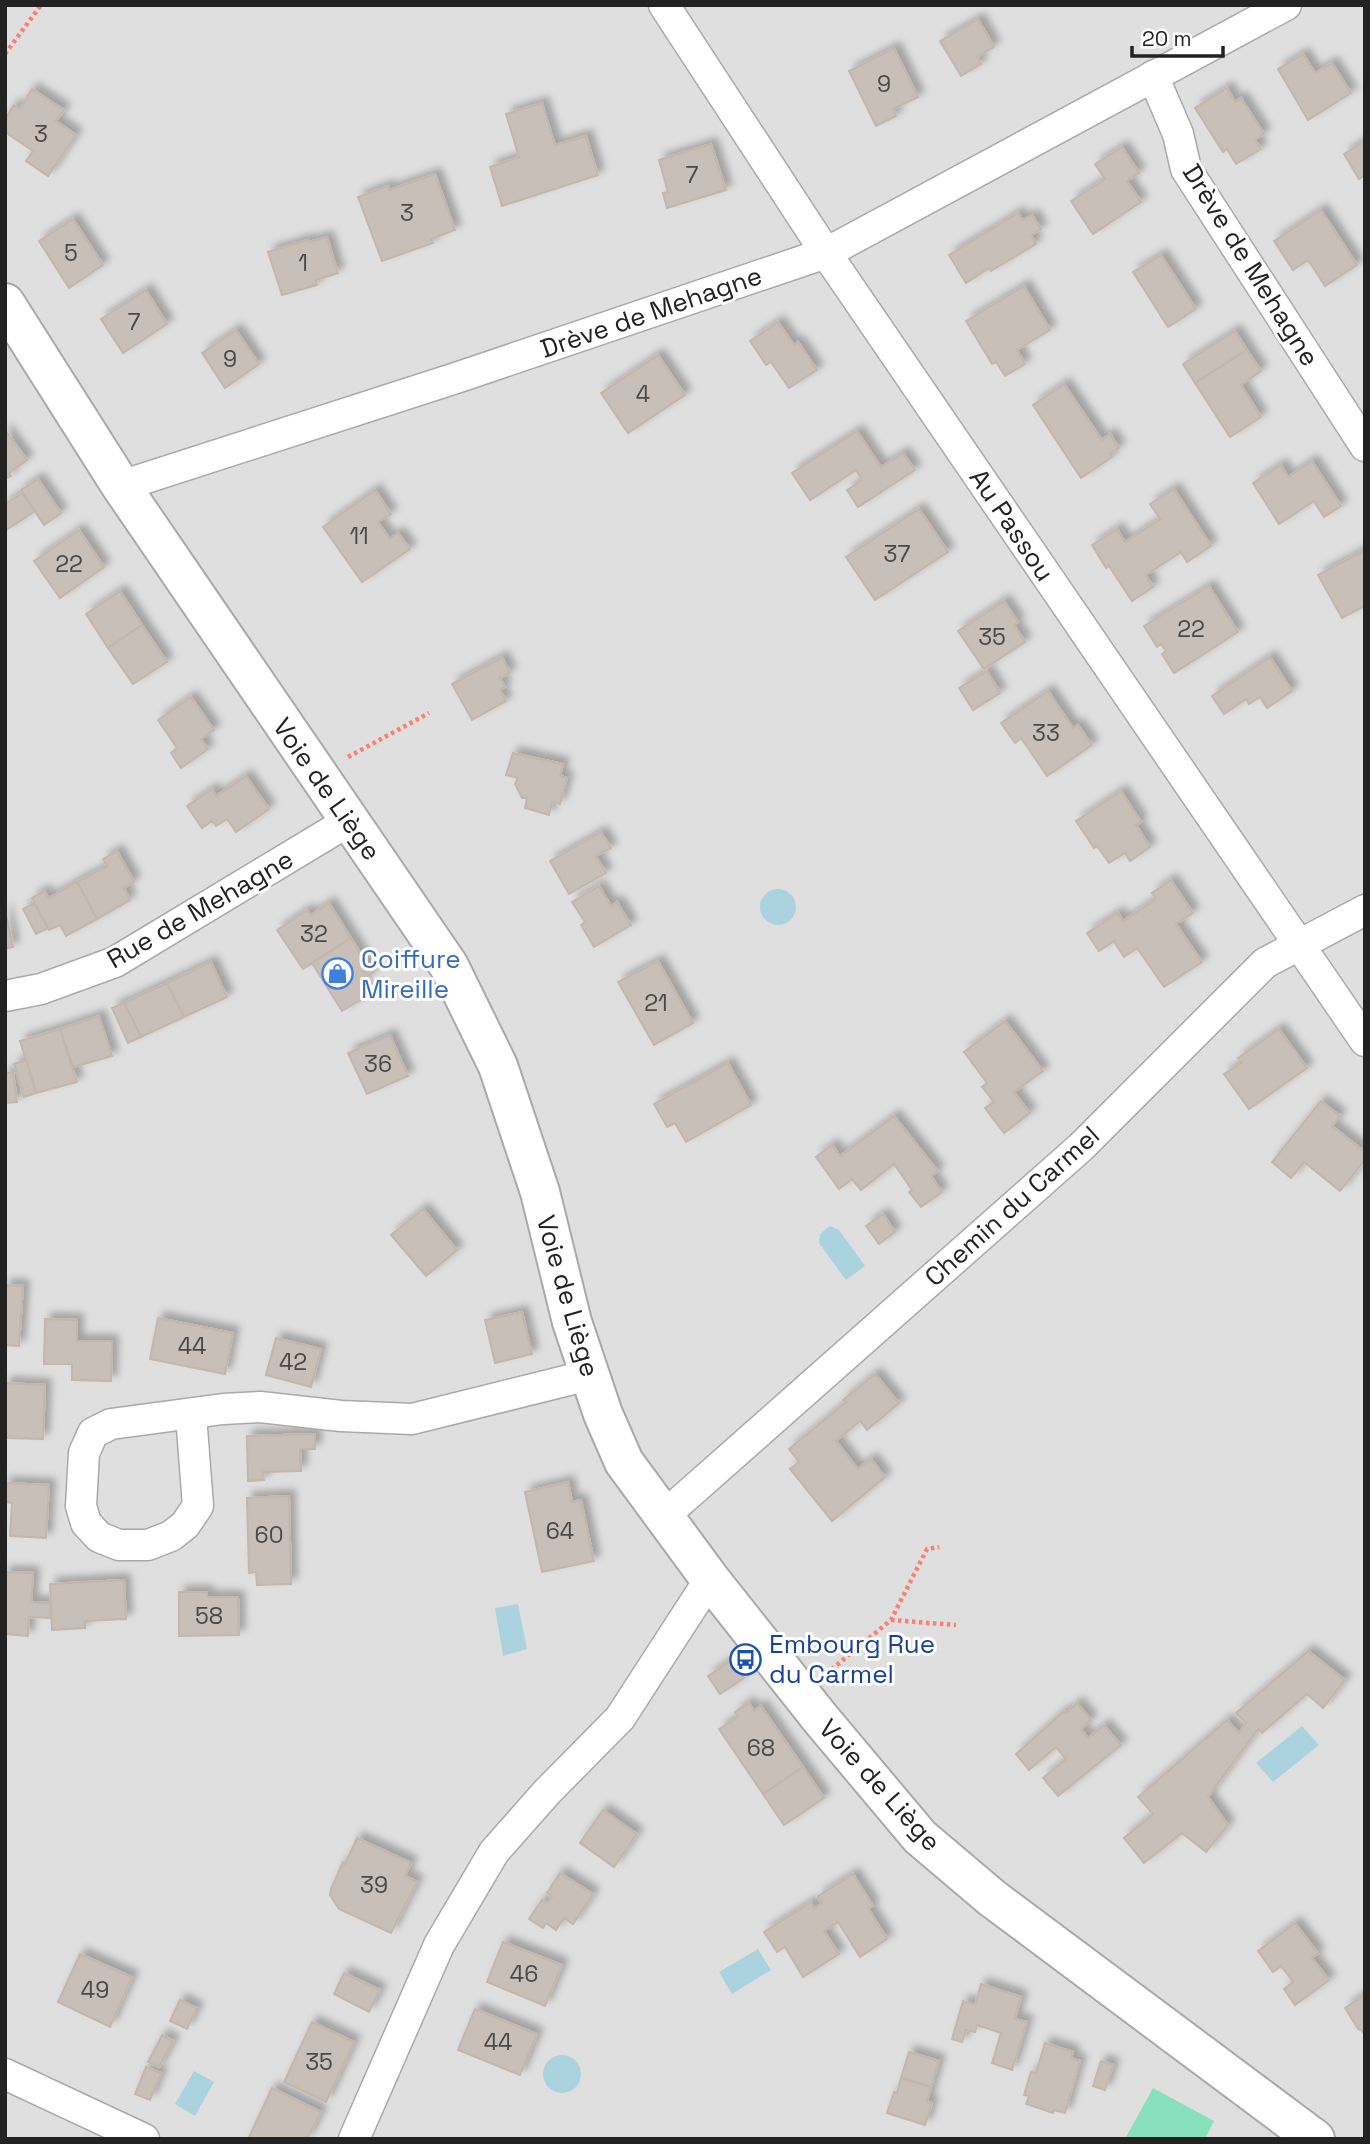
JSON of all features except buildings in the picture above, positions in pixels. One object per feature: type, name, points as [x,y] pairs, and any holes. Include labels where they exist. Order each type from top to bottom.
[{"type":"street","name":"Au Passou","points":[[664,5],[826,253],[1365,1041]]},
{"type":"street","name":"Drève de Mehagne","points":[[121,486],[456,378],[826,253],[1286,5]]},
{"type":"street","name":"Drève de Mehagne","points":[[1153,76],[1178,134],[1186,169],[1365,446]]},
{"type":"street","name":"Voie de Liège","points":[[5,303],[121,486],[449,966],[498,1066],[540,1192],[572,1322],[603,1413],[624,1462],[710,1579],[919,1837],[992,1898],[1315,2139]]},
{"type":"street","name":"Rue de Mehagne","points":[[5,996],[41,989],[115,962],[349,821]]},
{"type":"street","name":"Chemin du Carmel","points":[[665,1515],[1080,1147],[1265,963],[1365,910]]},
{"type":"street","points":[[191,1415],[198,1506],[185,1525],[171,1536],[148,1545],[120,1545],[99,1537],[86,1523],[80,1506],[84,1453],[93,1433],[111,1424],[223,1409],[260,1407],[341,1416],[412,1419],[589,1375]]},
{"type":"street","points":[[354,2139],[439,1945],[494,1852],[547,1792],[620,1718],[710,1579]]},
{"type":"street","points":[[5,2074],[144,2139]]},
{"type":"path","points":[[5,54],[41,5]]},
{"type":"path","points":[[317,775],[429,713]]},
{"type":"path","points":[[802,1695],[891,1620],[927,1549],[939,1547]]},
{"type":"path","points":[[891,1620],[956,1625]]},
{"type":"shaded area","points":[[5,5],[1361,5],[1365,11],[1365,2139],[5,2139]]},
{"type":"green space","points":[[1153,2088],[1214,2121],[1205,2139],[1125,2139]]},
{"type":"water","points":[[778,889],[791,894],[796,907],[791,920],[778,925],[765,920],[760,907],[765,894]]},
{"type":"water","points":[[830,1226],[839,1230],[865,1266],[846,1280],[819,1243],[820,1234]]},
{"type":"water","points":[[518,1604],[527,1649],[503,1656],[495,1608]]},
{"type":"water","points":[[1302,1726],[1319,1745],[1273,1782],[1256,1763]]},
{"type":"water","points":[[758,1949],[771,1970],[732,1994],[719,1972]]},
{"type":"water","points":[[562,2055],[575,2061],[581,2074],[575,2087],[562,2093],[549,2087],[543,2074],[549,2061]]},
{"type":"water","points":[[194,2071],[214,2082],[195,2116],[175,2104]]},
{"type":"place","name":"Coiffure Mireille","points":[[338,974]]},
{"type":"place","name":"Embourg Rue du Carmel","points":[[746,1659]]}]
